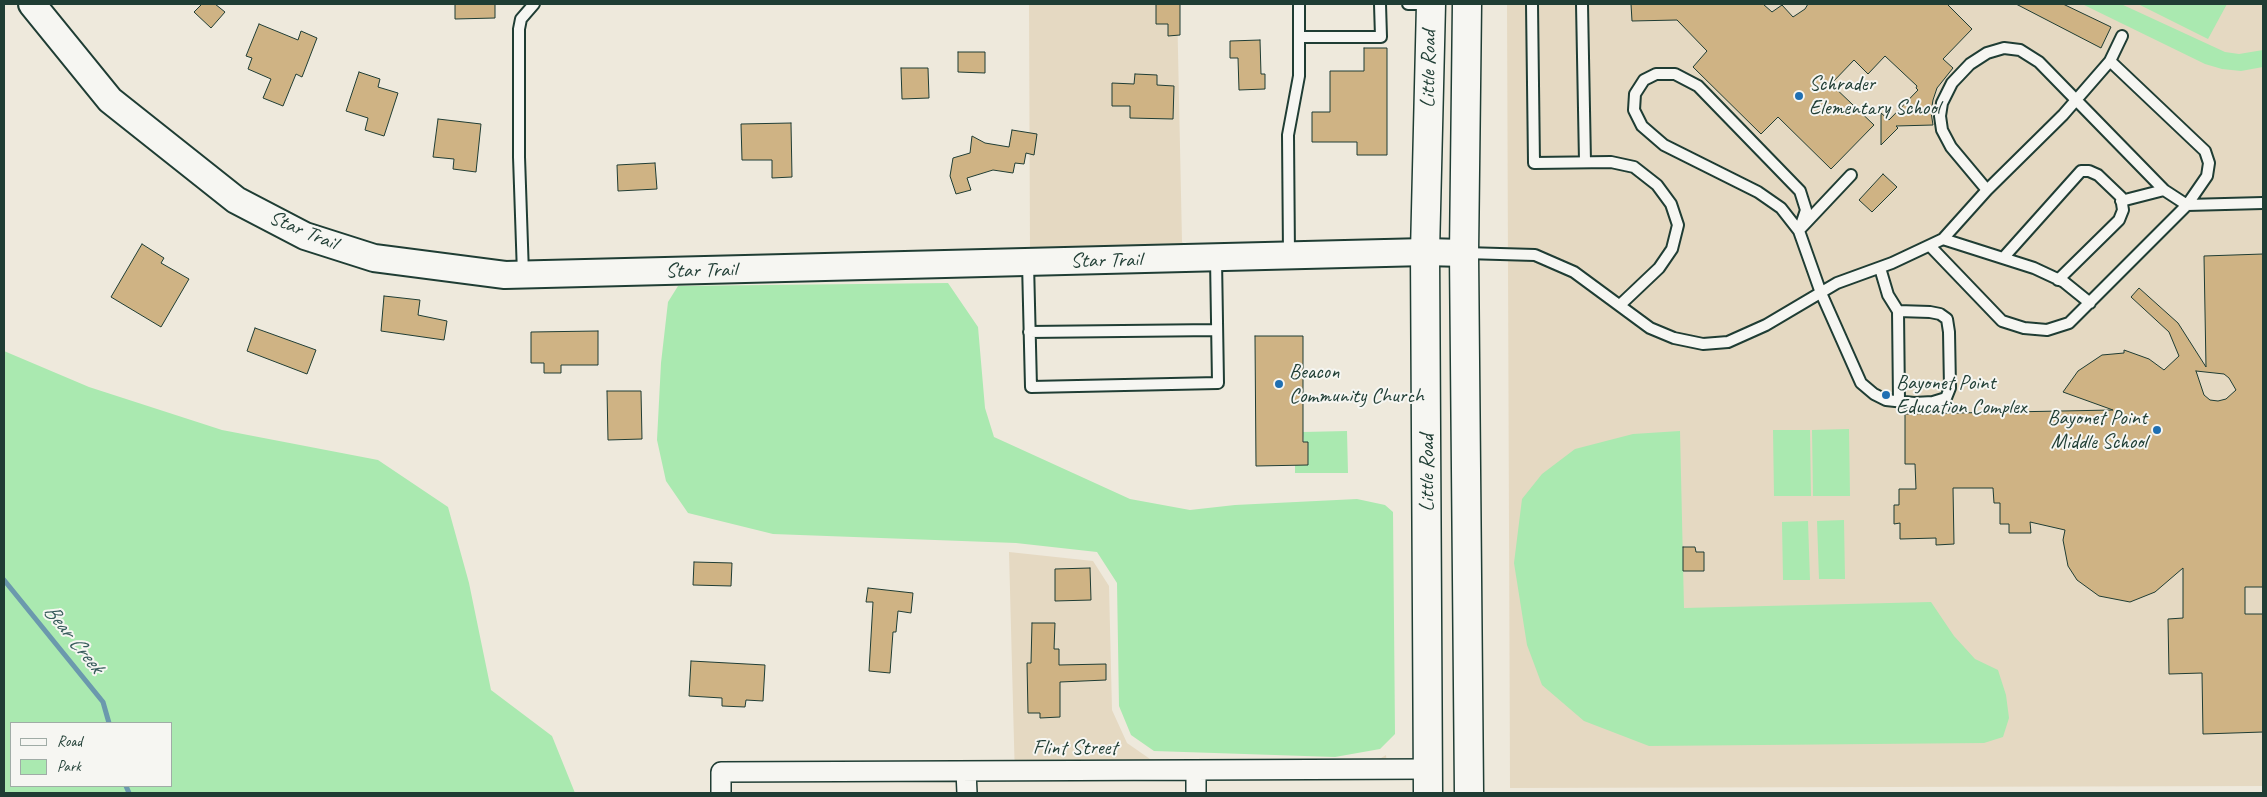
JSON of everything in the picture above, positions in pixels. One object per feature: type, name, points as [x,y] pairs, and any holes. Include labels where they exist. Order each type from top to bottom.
[{"type":"main road","name":"Little Road","points":[[1428,781],[1425,252],[1431,4]]},
{"type":"main road","name":"Little Road","points":[[1466,4],[1464,253],[1469,793]]},
{"type":"street","name":"Star Trail","points":[[32,4],[110,100],[236,200],[305,236],[374,258],[505,276],[1425,252],[1464,253]]},
{"type":"street","name":"Flint Street","points":[[721,793],[721,772],[1196,770],[1428,781]]},
{"type":"street","points":[[1196,770],[1196,793]]},
{"type":"street","points":[[966,771],[967,793]]},
{"type":"lane","points":[[524,275],[519,157],[519,29],[521,19],[534,4]]},
{"type":"lane","points":[[1289,256],[1288,135],[1300,76],[1299,4]]},
{"type":"lane","points":[[1300,37],[1380,37],[1380,4]]},
{"type":"lane","points":[[1408,4],[1431,4]]},
{"type":"lane","points":[[1532,4],[1534,163],[1611,162],[1634,167],[1657,185],[1671,204],[1678,225],[1672,249],[1659,268],[1620,304]]},
{"type":"lane","points":[[1582,4],[1585,162]]},
{"type":"lane","points":[[1464,253],[1535,254],[1574,272],[1620,304],[1650,328],[1674,338],[1702,344],[1728,342],[1766,325],[1837,283],[1880,268],[1944,239],[1988,190],[2076,101],[2110,61],[2122,36]]},
{"type":"lane","points":[[1988,190],[1951,147],[1942,130],[1940,116],[1942,104],[1952,83],[1970,64],[1986,53],[2004,48],[2020,50],[2039,62],[2164,190],[2187,204],[2263,203]]},
{"type":"lane","points":[[1930,246],[2002,321],[2024,328],[2047,330],[2069,323],[2090,304],[2187,204],[2206,176],[2209,163],[2205,151],[2110,61]]},
{"type":"lane","points":[[1799,231],[1806,210],[1800,191],[1698,86],[1675,74],[1656,74],[1644,80],[1635,94],[1634,110],[1642,126],[1664,145],[1758,192],[1781,208],[1799,231],[1821,293],[1861,383],[1874,394],[1886,400],[1933,402],[1946,398],[1950,388],[1950,332],[1947,319],[1940,314],[1898,311]]},
{"type":"lane","points":[[2004,257],[2081,171],[2090,170],[2121,197],[2123,210],[2119,220],[2058,280]]},
{"type":"lane","points":[[1799,231],[1851,176]]},
{"type":"lane","points":[[2121,201],[2164,190]]},
{"type":"lane","points":[[1944,239],[2004,257],[2058,280],[2090,304]]},
{"type":"lane","points":[[1028,263],[1031,387],[1218,383],[1216,258]]},
{"type":"lane","points":[[1880,268],[1888,295],[1898,311],[1899,401]]},
{"type":"lane","points":[[1029,332],[1217,330]]},
{"type":"shaded area","points":[[1029,4],[1177,4],[1182,242],[1189,249],[1030,253]]},
{"type":"shaded area","name":"Bayonet Point Education Complex","points":[[1507,4],[2263,4],[2263,786],[1510,788]]},
{"type":"shaded area","points":[[1009,552],[1093,561],[1109,586],[1112,710],[1127,743],[1150,759],[1335,766],[1381,758],[1386,755],[1388,778],[1015,780]]},
{"type":"green space","points":[[2082,4],[2121,4],[2225,52],[2239,54],[2263,50],[2263,67],[2241,71],[2222,69],[2205,64]]},
{"type":"green space","points":[[2138,4],[2227,4],[2208,39]]},
{"type":"green space","points":[[948,283],[978,327],[985,408],[994,437],[1130,499],[1190,510],[1235,505],[1357,499],[1385,505],[1393,512],[1395,734],[1380,749],[1335,757],[1154,751],[1131,735],[1119,706],[1117,583],[1097,552],[1016,543],[773,534],[688,513],[666,481],[657,440],[661,363],[668,302],[678,286]]},
{"type":"green space","points":[[4,351],[89,387],[222,430],[378,460],[448,507],[469,583],[491,690],[552,736],[575,793],[4,793]]},
{"type":"green space","points":[[1849,429],[1850,496],[1813,496],[1812,430]]},
{"type":"green space","points":[[1773,430],[1810,430],[1811,496],[1774,496]]},
{"type":"green space","points":[[1347,431],[1348,473],[1295,473],[1295,465],[1308,465],[1308,442],[1304,442],[1303,432]]},
{"type":"green space","points":[[1680,431],[1684,608],[1931,602],[1954,636],[1975,659],[1998,670],[2006,695],[2009,718],[2003,737],[1984,743],[1649,746],[1584,721],[1542,685],[1527,645],[1514,563],[1522,499],[1542,474],[1575,449],[1633,434]]},
{"type":"green space","points":[[1844,520],[1845,579],[1819,579],[1817,521]]},
{"type":"green space","points":[[1808,521],[1810,580],[1783,580],[1782,522]]},
{"type":"building","points":[[202,4],[215,4],[225,12],[211,28],[194,12]]},
{"type":"building","points":[[455,4],[495,4],[495,18],[455,19]]},
{"type":"building","points":[[1156,4],[1180,4],[1180,35],[1168,36],[1168,24],[1156,24]]},
{"type":"building","points":[[1631,4],[1763,4],[1772,12],[1782,5],[1793,17],[1805,9],[1808,4],[1947,4],[1972,29],[1943,59],[1953,68],[1937,88],[1931,112],[1933,125],[1896,126],[1898,128],[1881,145],[1881,113],[1889,120],[1918,90],[1917,86],[1885,56],[1868,74],[1854,60],[1831,84],[1874,125],[1831,169],[1778,117],[1761,134],[1693,67],[1707,51],[1677,20],[1632,21]]},
{"type":"building","points":[[2016,4],[2063,4],[2111,27],[2101,48]]},
{"type":"building","points":[[259,24],[298,40],[301,31],[317,38],[302,77],[296,74],[283,106],[263,98],[271,79],[248,69],[252,58],[246,56]]},
{"type":"building","points":[[1260,40],[1261,74],[1265,74],[1265,89],[1239,90],[1238,58],[1230,58],[1230,41]]},
{"type":"building","points":[[1364,48],[1387,48],[1387,155],[1357,155],[1357,142],[1312,142],[1312,112],[1330,112],[1330,71],[1364,71]]},
{"type":"building","points":[[958,52],[985,52],[985,73],[958,72]]},
{"type":"building","points":[[901,68],[928,68],[929,98],[902,99]]},
{"type":"building","points":[[359,72],[380,79],[378,87],[398,93],[384,136],[365,130],[368,118],[346,111]]},
{"type":"building","points":[[1135,74],[1157,75],[1157,85],[1174,86],[1173,119],[1130,118],[1130,106],[1112,106],[1112,83],[1134,84]]},
{"type":"building","points":[[438,119],[481,124],[476,172],[453,169],[454,159],[433,157]]},
{"type":"building","points":[[791,123],[792,177],[772,178],[772,160],[742,160],[741,124]]},
{"type":"building","points":[[1012,130],[1037,134],[1034,155],[1026,153],[1024,164],[1015,163],[1013,173],[993,170],[967,178],[971,190],[956,194],[950,176],[953,158],[970,153],[972,136],[985,143],[1009,147]]},
{"type":"building","points":[[655,163],[657,189],[618,191],[617,165]]},
{"type":"building","points":[[1883,174],[1897,187],[1872,212],[1859,200]]},
{"type":"building","points":[[142,244],[164,258],[161,263],[189,279],[161,327],[111,297]]},
{"type":"building","name":"Bayonet Point Middle School","points":[[2263,254],[2263,587],[2245,587],[2245,614],[2263,614],[2263,732],[2203,734],[2202,673],[2169,674],[2168,619],[2183,618],[2183,568],[2155,592],[2130,602],[2099,596],[2077,580],[2068,566],[2063,540],[2065,530],[2030,522],[2031,533],[2009,533],[2009,524],[2000,524],[2000,503],[1994,503],[1993,488],[1953,488],[1954,544],[1936,545],[1936,538],[1900,539],[1900,523],[1894,524],[1894,505],[1899,505],[1899,489],[1916,489],[1915,464],[1905,464],[1905,414],[2113,410],[2063,392],[2078,371],[2102,355],[2124,353],[2124,350],[2149,359],[2164,370],[2179,356],[2169,332],[2131,297],[2139,288],[2178,323],[2206,367],[2204,256]],"holes":[[[2196,371],[2224,374],[2229,378],[2236,390],[2226,399],[2210,400],[2204,395]]]},
{"type":"building","points":[[384,296],[420,300],[418,315],[447,321],[444,340],[381,331]]},
{"type":"building","points":[[255,328],[316,350],[307,374],[247,351]]},
{"type":"building","points":[[598,331],[598,365],[561,365],[561,373],[544,373],[544,363],[531,363],[531,332]]},
{"type":"building","name":"Beacon Community Church","points":[[1255,336],[1303,336],[1303,442],[1308,442],[1308,465],[1256,466]]},
{"type":"building","points":[[607,391],[641,391],[642,439],[608,440]]},
{"type":"building","points":[[1683,547],[1695,547],[1696,552],[1704,552],[1704,571],[1683,571]]},
{"type":"building","points":[[694,562],[732,563],[731,586],[693,585]]},
{"type":"building","points":[[1090,568],[1091,600],[1055,601],[1055,569]]},
{"type":"building","points":[[868,588],[913,593],[911,613],[898,611],[896,632],[893,632],[890,673],[869,671],[873,602],[866,602]]},
{"type":"building","points":[[1032,623],[1055,623],[1054,649],[1059,649],[1059,665],[1106,664],[1106,680],[1060,682],[1060,717],[1040,718],[1040,713],[1028,713],[1027,663],[1031,663]]},
{"type":"building","points":[[691,661],[765,665],[763,701],[746,700],[745,707],[722,706],[722,698],[689,696]]},
{"type":"waterway","name":"Bear Creek","points":[[4,580],[103,702],[109,722]]},
{"type":"waterway","name":"Bear Creek","points":[[126,787],[129,793]]},
{"type":"place","name":"Schrader Elementary School","points":[[1799,96]]},
{"type":"place","name":"Beacon Community Church","points":[[1279,384]]},
{"type":"place","name":"Bayonet Point Education Complex","points":[[1886,395]]},
{"type":"place","name":"Bayonet Point Middle School","points":[[2157,430]]}]
